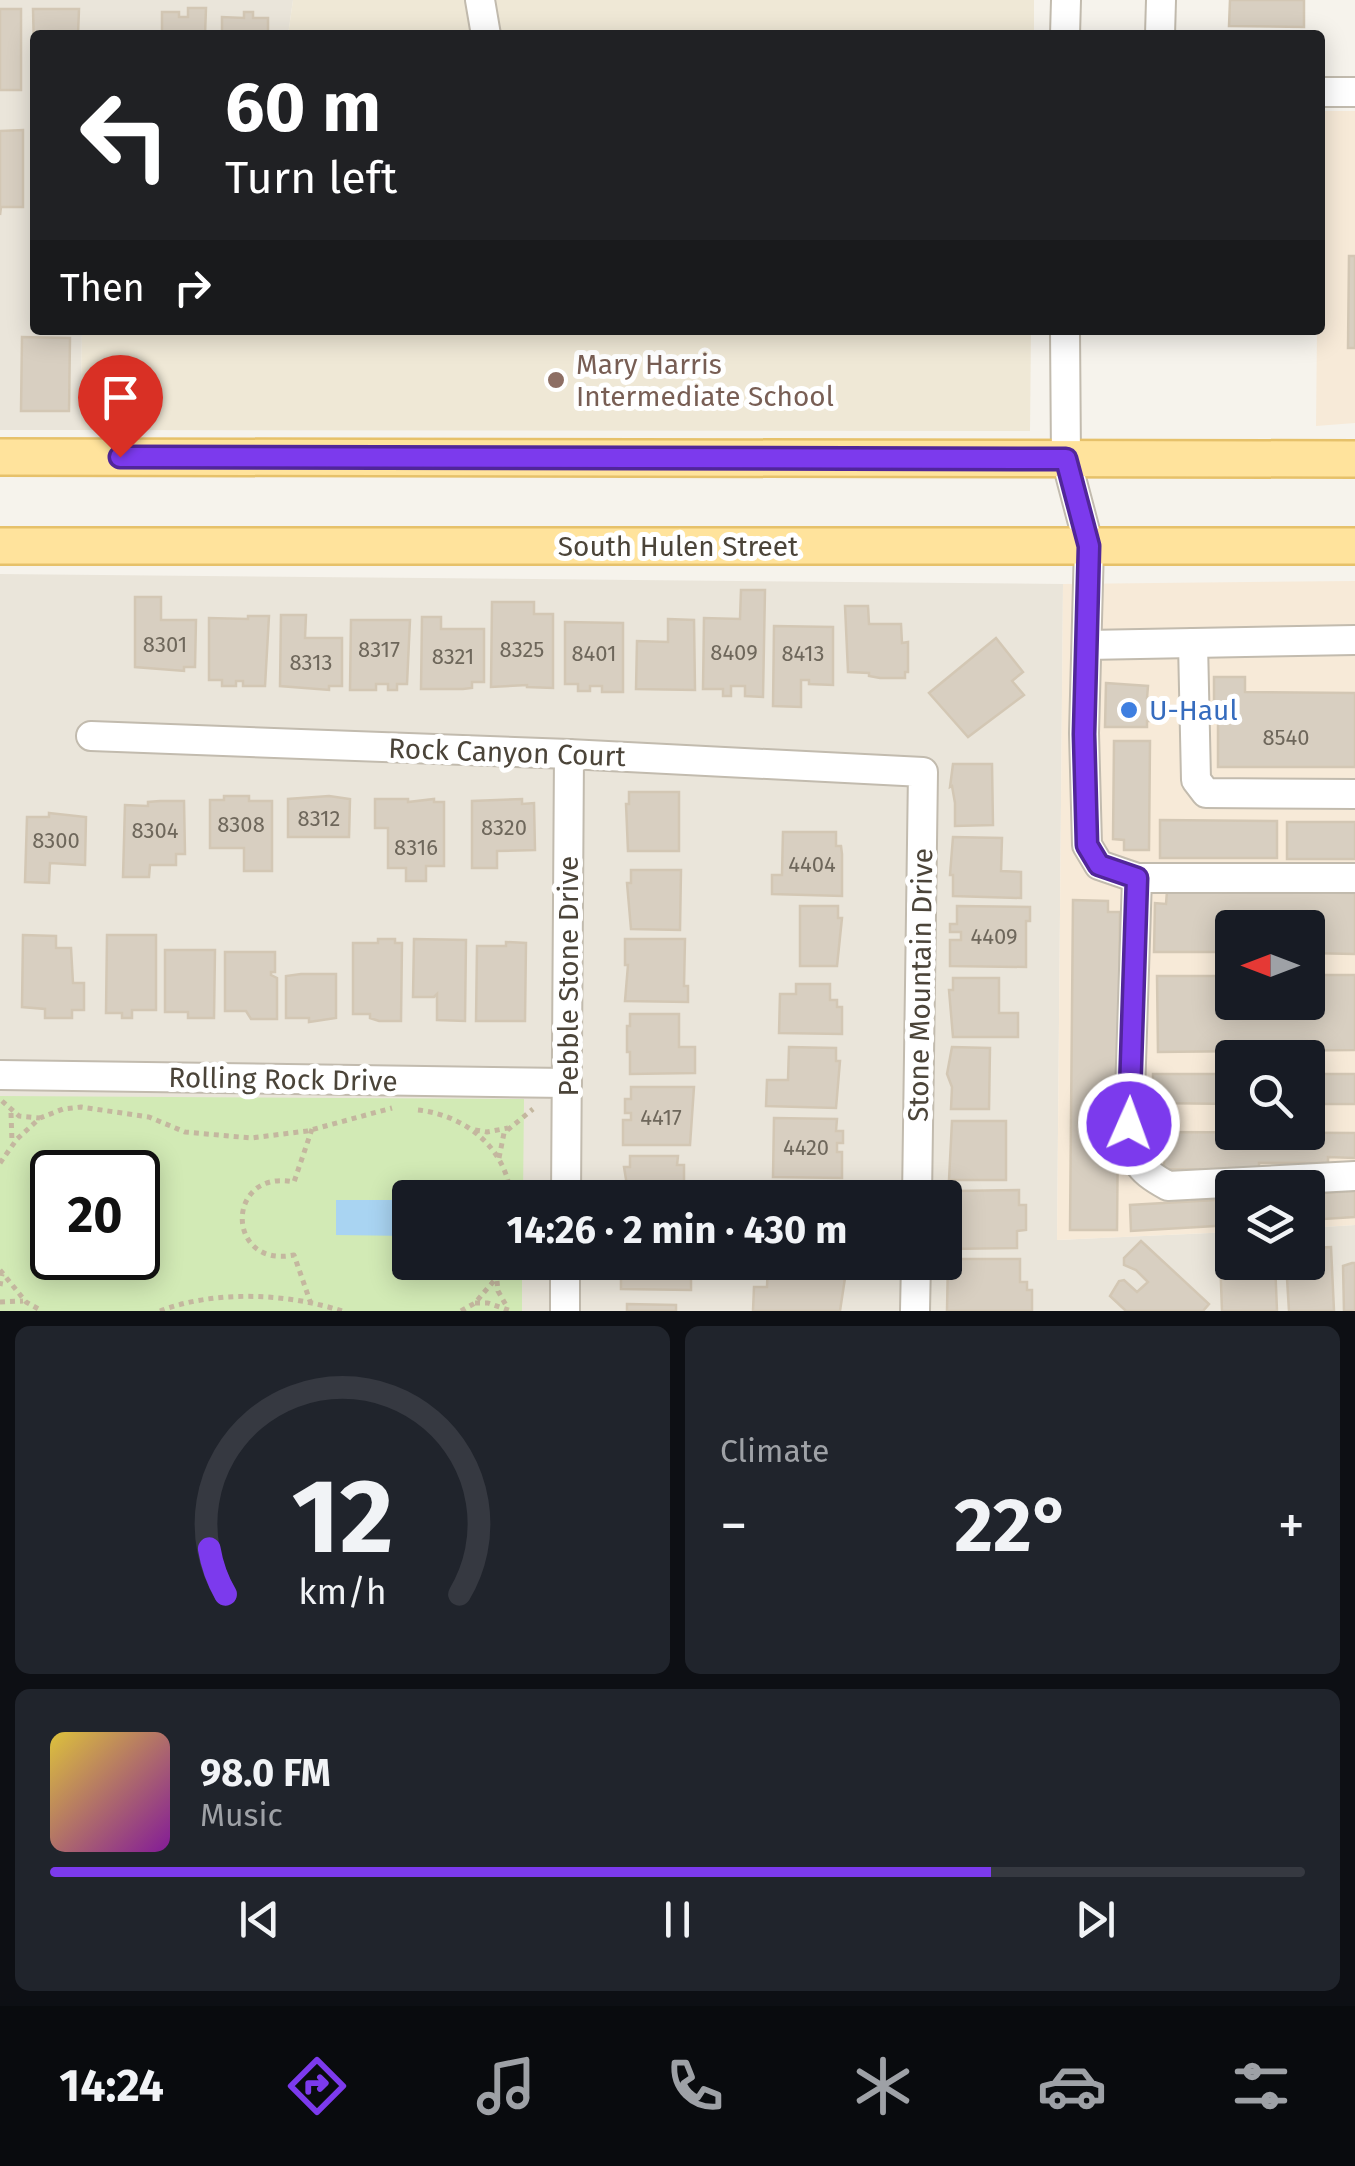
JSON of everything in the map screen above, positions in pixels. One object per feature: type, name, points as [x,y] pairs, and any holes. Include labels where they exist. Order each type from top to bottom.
[{"type":"main road","points":[[0,457],[1355,460]]},
{"type":"main road","name":"South Hulen Street","points":[[0,546],[1355,546]]},
{"type":"street","points":[[480,0],[485,30]]},
{"type":"street","points":[[1065,30],[1066,0]]},
{"type":"street","points":[[1160,30],[1161,0]]},
{"type":"street","points":[[1325,92],[1355,92]]},
{"type":"street","points":[[1065,335],[1066,459],[1089,546],[1087,845],[1099,865],[1137,878],[1355,878]]},
{"type":"street","points":[[1086,645],[1355,640]]},
{"type":"street","points":[[1193,643],[1196,780],[1206,793],[1355,794]]},
{"type":"street","name":"Rock Canyon Court","points":[[91,736],[923,772]]},
{"type":"street","name":"Pebble Stone Drive","points":[[566,1180],[569,754]]},
{"type":"street","name":"Stone Mountain Drive","points":[[917,1180],[923,772]]},
{"type":"street","points":[[1137,878],[1129,1124],[1134,1160],[1147,1175],[1168,1186],[1355,1176]]},
{"type":"street","name":"Rolling Rock Drive","points":[[0,1075],[567,1083]]},
{"type":"street","points":[[565,1280],[565,1311]]},
{"type":"street","points":[[915,1311],[916,1280]]},
{"type":"path","points":[[0,1099],[19,1116],[40,1118]]},
{"type":"path","points":[[0,1164],[40,1118],[63,1109],[81,1107],[149,1117],[185,1132],[251,1138],[312,1129],[397,1107]]},
{"type":"path","points":[[411,1109],[438,1112],[476,1130],[499,1132],[510,1126],[500,1141],[499,1160]]},
{"type":"path","points":[[10,1110],[10,1149]]},
{"type":"path","points":[[311,1304],[294,1255],[269,1256],[258,1250],[243,1231],[241,1218],[249,1195],[258,1186],[269,1180],[294,1182],[312,1129]]},
{"type":"path","points":[[476,1130],[509,1180]]},
{"type":"path","points":[[0,1286],[1,1272]]},
{"type":"path","points":[[1,1272],[26,1302],[42,1311]]},
{"type":"path","points":[[461,1311],[474,1303],[494,1280]]},
{"type":"path","points":[[496,1280],[498,1291],[511,1311]]},
{"type":"path","points":[[160,1311],[220,1298],[266,1298],[342,1311]]},
{"type":"path","points":[[0,1302],[26,1302]]},
{"type":"path","points":[[474,1303],[488,1302],[511,1311]]},
{"type":"shaded area","points":[[0,0],[293,0],[289,30],[30,30],[30,335],[82,335],[80,430],[0,430]]},
{"type":"shaded area","points":[[293,0],[1034,0],[1034,30],[289,30]]},
{"type":"shaded area","points":[[1325,111],[1355,111],[1355,423],[1316,426],[1317,335],[1325,335]]},
{"type":"shaded area","name":"Mary Harris Intermediate School","points":[[82,335],[1031,335],[1030,431],[80,430]]},
{"type":"shaded area","points":[[0,574],[1063,584],[1057,1240],[1215,1233],[1215,1280],[1325,1280],[1325,1227],[1355,1225],[1355,1311],[0,1311]]},
{"type":"shaded area","points":[[1355,581],[1355,1225],[1325,1227],[1325,1170],[1215,1170],[1215,1233],[1057,1240],[1063,584]]},
{"type":"green space","points":[[0,1096],[524,1099],[523,1180],[392,1180],[392,1280],[522,1280],[522,1311],[0,1311]]},
{"type":"water","points":[[336,1200],[392,1200],[392,1236],[336,1235]]},
{"type":"building","points":[[1230,0],[1304,0],[1304,27],[1229,26]]},
{"type":"building","points":[[188,8],[206,8],[205,30],[162,30],[162,12],[179,12],[179,17],[188,17]]},
{"type":"building","points":[[0,9],[21,9],[21,90],[0,90]]},
{"type":"building","points":[[33,9],[79,9],[78,30],[34,30]]},
{"type":"building","points":[[244,12],[253,12],[253,18],[268,18],[268,30],[222,30],[222,17],[244,18]]},
{"type":"building","points":[[23,130],[23,207],[1,207],[0,215],[0,131]]},
{"type":"building","points":[[1349,256],[1355,256],[1355,348],[1348,348]]},
{"type":"building","points":[[22,337],[70,338],[69,411],[21,411]]},
{"type":"building","points":[[741,590],[765,590],[763,697],[745,696],[745,686],[731,686],[731,696],[723,696],[723,689],[703,689],[704,618],[740,619]]},
{"type":"building","points":[[135,597],[161,597],[161,620],[196,620],[195,667],[184,667],[184,671],[135,667]]},
{"type":"building","points":[[492,602],[534,602],[534,614],[553,614],[553,688],[491,687]]},
{"type":"building","points":[[845,606],[868,606],[869,624],[901,624],[902,643],[908,642],[905,678],[848,672]]},
{"type":"building","points":[[281,615],[306,615],[305,638],[342,638],[342,686],[329,686],[329,690],[280,686]]},
{"type":"building","points":[[269,616],[265,686],[243,686],[243,681],[236,681],[236,686],[222,686],[222,680],[209,680],[209,618]]},
{"type":"building","points":[[422,617],[441,617],[441,629],[484,629],[484,682],[472,682],[472,688],[463,689],[421,689]]},
{"type":"building","points":[[668,619],[694,620],[695,690],[636,689],[637,641],[668,642]]},
{"type":"building","points":[[351,620],[410,620],[407,684],[397,684],[397,690],[388,690],[388,684],[376,684],[376,690],[350,690]]},
{"type":"building","points":[[565,622],[623,623],[623,692],[602,692],[602,686],[578,691],[578,684],[565,684]]},
{"type":"building","points":[[774,626],[833,627],[833,685],[801,680],[801,707],[773,706]]},
{"type":"building","points":[[996,638],[1023,672],[1012,681],[1024,695],[968,737],[929,693]]},
{"type":"building","points":[[1214,677],[1245,677],[1245,692],[1355,693],[1355,767],[1218,767]]},
{"type":"building","name":"U-Haul","points":[[1106,683],[1148,686],[1152,721],[1147,721],[1147,727],[1105,727]]},
{"type":"building","points":[[1114,741],[1150,741],[1149,850],[1124,850],[1124,840],[1113,839]]},
{"type":"building","points":[[953,764],[992,764],[993,825],[955,826],[950,787]]},
{"type":"building","points":[[629,792],[679,792],[679,851],[628,851]]},
{"type":"building","points":[[224,796],[272,801],[272,871],[244,871],[244,848],[210,848],[210,800],[224,800]]},
{"type":"building","points":[[288,799],[350,799],[349,837],[288,837]]},
{"type":"building","points":[[375,799],[444,802],[444,866],[426,866],[426,881],[406,881],[406,868],[388,868],[388,828],[375,828]]},
{"type":"building","points":[[522,799],[522,804],[534,803],[535,850],[497,851],[497,868],[472,868],[472,801]]},
{"type":"building","points":[[184,801],[185,854],[176,854],[176,865],[150,865],[149,877],[123,877],[125,805]]},
{"type":"building","points":[[49,813],[86,817],[85,865],[50,863],[49,883],[25,882],[27,817],[49,817]]},
{"type":"building","points":[[1160,820],[1277,821],[1277,858],[1160,858]]},
{"type":"building","points":[[1287,822],[1355,822],[1355,859],[1287,859]]},
{"type":"building","points":[[783,832],[836,832],[836,846],[841,846],[842,854],[842,896],[772,894],[772,875],[782,875]]},
{"type":"building","points":[[953,837],[1002,838],[1001,871],[1021,872],[1021,898],[953,896]]},
{"type":"building","points":[[631,870],[681,870],[680,930],[631,929],[627,883],[631,883]]},
{"type":"building","points":[[1167,891],[1355,893],[1355,954],[1325,953],[1325,910],[1215,910],[1215,952],[1154,952],[1155,903],[1166,904]]},
{"type":"building","points":[[1073,900],[1108,901],[1108,912],[1120,912],[1117,1230],[1070,1230]]},
{"type":"building","points":[[800,906],[838,906],[838,918],[842,918],[837,966],[800,966]]},
{"type":"building","points":[[957,906],[1030,907],[1030,921],[1026,921],[1026,967],[950,966],[950,940],[961,940],[961,932],[950,932],[950,924],[957,924]]},
{"type":"building","points":[[23,935],[56,936],[56,948],[71,948],[73,983],[84,983],[84,1010],[72,1010],[72,1018],[45,1018],[45,1009],[22,1007]]},
{"type":"building","points":[[107,935],[156,935],[156,1010],[132,1010],[132,1018],[122,1018],[122,1013],[106,1013]]},
{"type":"building","points":[[378,939],[402,943],[401,1021],[379,1021],[370,1018],[370,1014],[353,1014],[353,943],[378,943]]},
{"type":"building","points":[[414,939],[466,940],[465,1021],[437,1020],[437,994],[413,997]]},
{"type":"building","points":[[625,939],[685,939],[684,986],[688,986],[688,1002],[625,1001]]},
{"type":"building","points":[[506,942],[526,943],[525,1021],[476,1021],[477,946],[506,946]]},
{"type":"building","points":[[165,950],[215,950],[214,1018],[188,1018],[188,1012],[165,1012]]},
{"type":"building","points":[[225,952],[275,952],[275,972],[271,975],[277,978],[277,1019],[251,1019],[246,1011],[225,1011]]},
{"type":"building","points":[[336,974],[336,1018],[309,1022],[309,1018],[286,1018],[286,976]]},
{"type":"building","points":[[1325,975],[1355,975],[1355,1050],[1325,1050],[1325,1040],[1215,1040],[1215,1051],[1158,1052],[1157,976],[1215,976],[1215,1020],[1325,1020]]},
{"type":"building","points":[[953,978],[999,978],[999,1013],[1018,1013],[1018,1037],[953,1037],[949,990],[953,990]]},
{"type":"building","points":[[796,984],[830,984],[830,1000],[837,1000],[837,1007],[842,1007],[842,1034],[779,1033],[780,994],[796,994]]},
{"type":"building","points":[[630,1014],[679,1014],[679,1047],[695,1047],[695,1073],[630,1074]]},
{"type":"building","points":[[789,1047],[836,1048],[836,1061],[840,1061],[836,1108],[766,1106],[767,1080],[788,1080]]},
{"type":"building","points":[[952,1047],[990,1048],[989,1109],[951,1109],[952,1087],[947,1074]]},
{"type":"building","points":[[1153,1074],[1215,1074],[1215,1104],[1153,1103]]},
{"type":"building","points":[[1325,1074],[1355,1074],[1355,1104],[1325,1104]]},
{"type":"building","points":[[631,1087],[694,1087],[690,1145],[623,1145],[623,1120],[631,1120],[631,1113],[625,1113],[625,1099],[631,1099]]},
{"type":"building","points":[[774,1118],[837,1119],[836,1131],[843,1131],[843,1143],[837,1143],[837,1152],[842,1152],[842,1178],[773,1177]]},
{"type":"building","points":[[952,1121],[1006,1121],[1006,1180],[949,1180]]},
{"type":"building","points":[[1152,1132],[1215,1132],[1215,1150],[1325,1150],[1325,1133],[1355,1133],[1355,1158],[1328,1157],[1328,1163],[1259,1163],[1259,1170],[1164,1169],[1164,1157],[1152,1157]]},
{"type":"building","points":[[630,1156],[678,1156],[677,1165],[684,1165],[684,1180],[626,1180],[624,1167],[630,1167]]},
{"type":"building","points":[[1019,1190],[1019,1205],[1026,1205],[1026,1230],[1017,1231],[1017,1248],[962,1249],[962,1191]]},
{"type":"building","points":[[1355,1191],[1355,1217],[1325,1219],[1325,1193]]},
{"type":"building","points":[[1215,1200],[1215,1226],[1131,1231],[1130,1205]]},
{"type":"building","points":[[1141,1241],[1209,1304],[1203,1311],[1126,1311],[1110,1296],[1119,1281],[1124,1280],[1137,1292],[1148,1282],[1124,1265],[1124,1258]]},
{"type":"building","points":[[1325,1247],[1331,1247],[1334,1311],[1289,1311],[1287,1280],[1325,1280]]},
{"type":"building","points":[[962,1259],[1020,1259],[1020,1282],[1027,1282],[1027,1290],[1032,1290],[1032,1311],[947,1311],[948,1280],[962,1280]]},
{"type":"building","points":[[1355,1263],[1355,1311],[1344,1311],[1343,1266]]},
{"type":"building","points":[[621,1280],[691,1280],[691,1290],[621,1289]]},
{"type":"building","points":[[767,1280],[845,1280],[840,1311],[753,1311],[754,1287],[767,1287]]},
{"type":"building","points":[[1221,1280],[1276,1280],[1277,1311],[1222,1311]]},
{"type":"building","points":[[627,1304],[676,1305],[676,1311],[627,1311]]},
{"type":"place","name":"Mary Harris Intermediate School","points":[[556,380]]},
{"type":"place","name":"U-Haul","points":[[1129,710]]},
{"type":"route","points":[[120,457],[1066,459],[1089,546],[1084,734],[1087,845],[1099,865],[1137,878],[1129,1124]]}]
